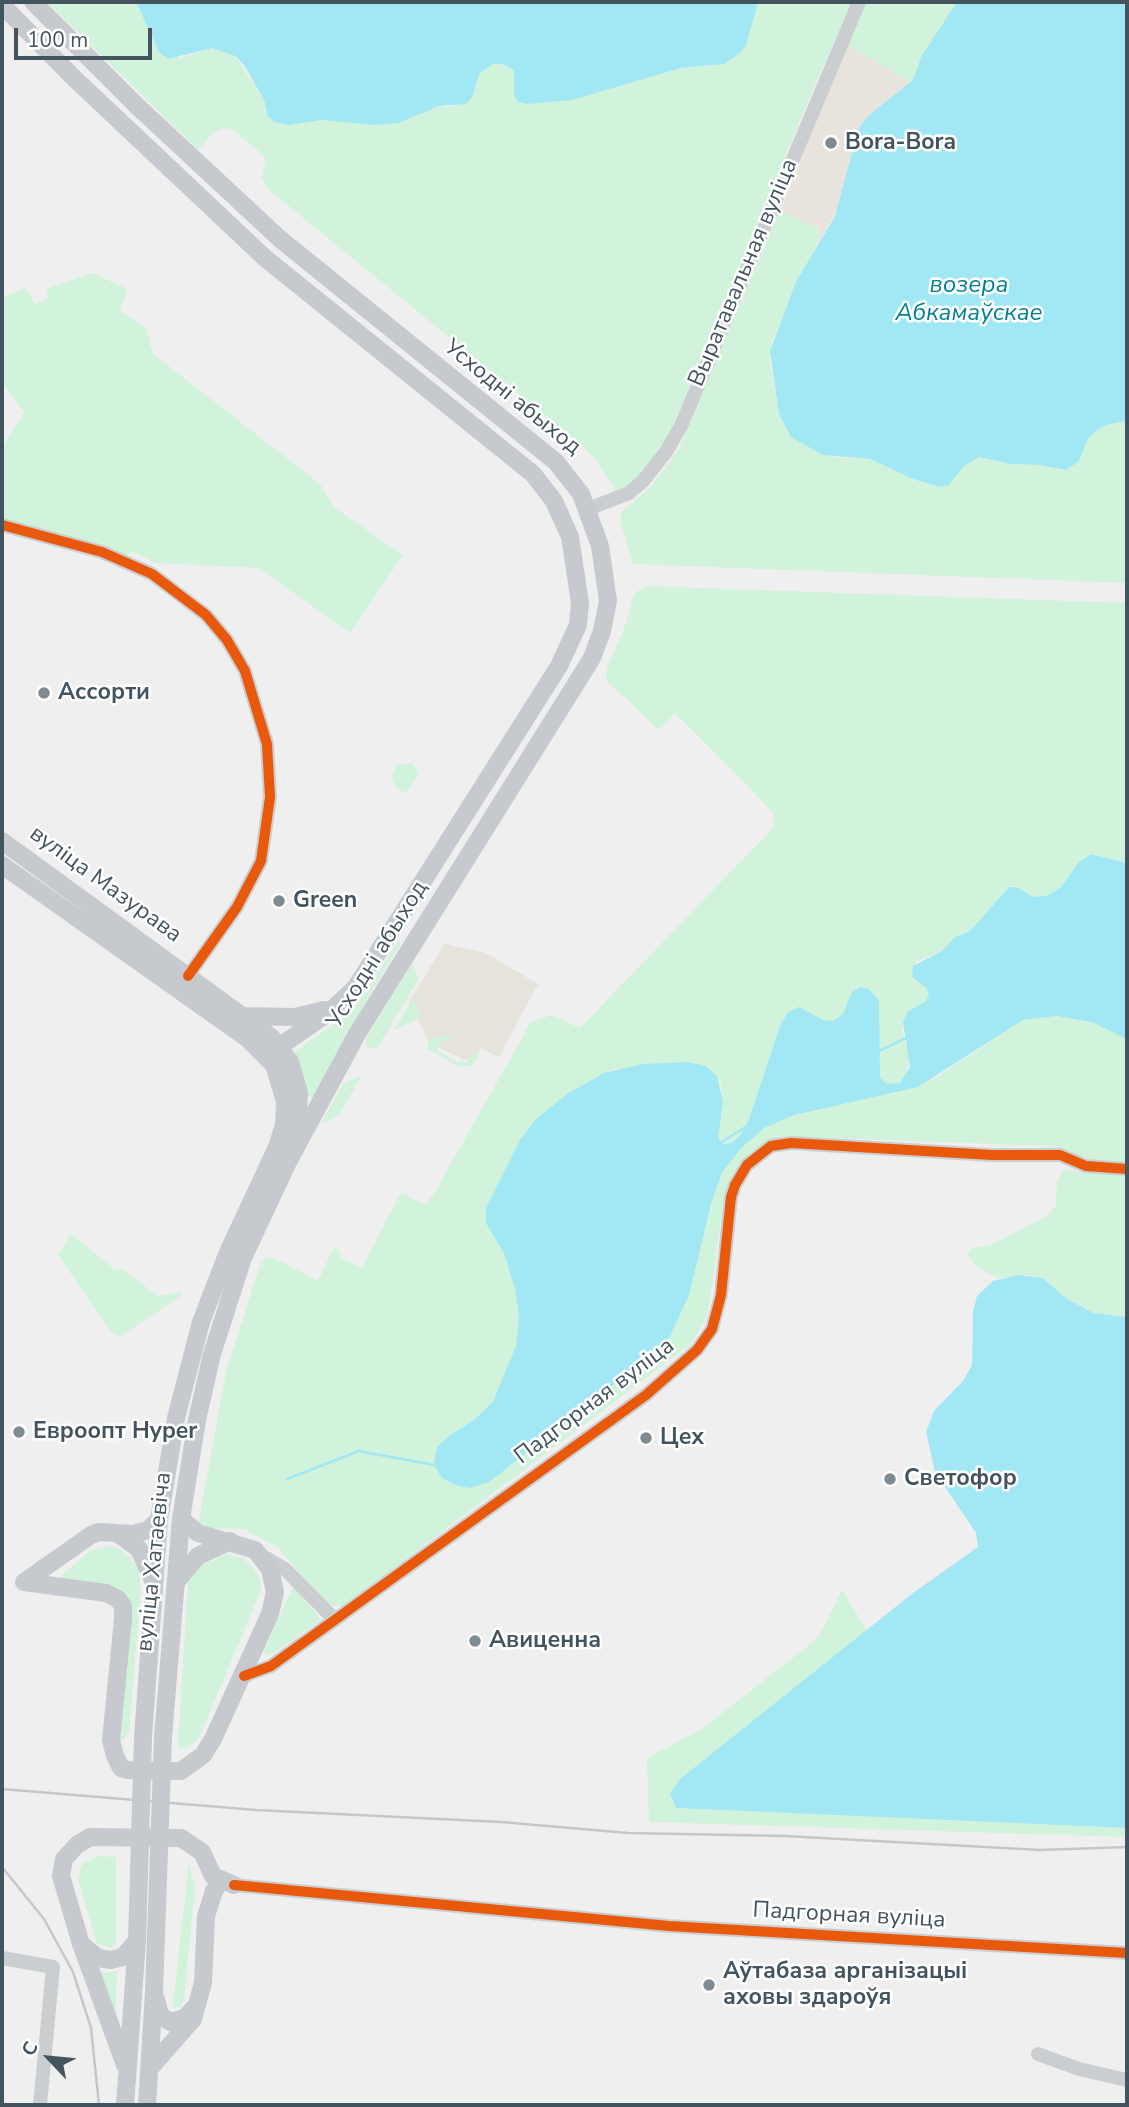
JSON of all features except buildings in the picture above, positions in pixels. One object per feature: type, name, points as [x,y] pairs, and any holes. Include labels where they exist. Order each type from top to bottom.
[{"type":"main road","name":"Усходні абыход","points":[[33,2],[137,106],[289,247],[556,462],[569,476],[589,509],[606,577],[607,609],[598,645],[357,1034],[288,1163]]},
{"type":"main road","name":"Усходні абыход","points":[[2,5],[84,88],[265,258],[533,474],[562,517],[579,581],[578,625],[571,644],[360,981],[340,1003],[280,1046]]},
{"type":"main road","name":"вуліца Мазурава","points":[[2,841],[183,983],[274,1065]]},
{"type":"main road","name":"вуліца Мазурава","points":[[2,864],[183,983],[244,1016],[280,1046]]},
{"type":"main road","points":[[403,913],[424,925]]},
{"type":"main road","points":[[244,1016],[295,1017],[340,1003]]},
{"type":"main road","points":[[274,1065],[280,1046]]},
{"type":"main road","name":"вуліца Хатаевіча","points":[[147,2105],[163,1737],[181,1520],[197,1420],[226,1306],[254,1233],[288,1163],[297,1128],[299,1093],[292,1067],[280,1046]]},
{"type":"main road","name":"вуліца Хатаевіча","points":[[125,2105],[137,1941],[143,1737],[159,1520],[176,1418],[201,1322],[228,1252],[281,1137],[285,1101],[274,1065]]},
{"type":"main road","points":[[159,1520],[143,1531],[99,1532],[91,1535],[24,1582],[106,1593],[123,1605],[111,1740],[121,1768],[181,1771],[190,1766],[212,1739],[244,1676],[275,1598],[273,1576],[261,1555],[231,1541],[198,1534],[181,1520]]},
{"type":"main road","points":[[117,1533],[139,1549],[154,1584]]},
{"type":"main road","points":[[174,1585],[198,1556],[231,1541]]},
{"type":"main road","points":[[128,2071],[81,1944],[61,1870],[67,1854],[90,1837],[181,1838],[202,1852],[214,1876],[227,1883]]},
{"type":"main road","points":[[150,2068],[193,2019],[201,1998],[206,1916],[214,1891],[227,1883]]},
{"type":"main road","points":[[81,1944],[98,1958],[111,1960],[122,1957],[137,1941]]},
{"type":"main road","points":[[154,1992],[160,2015],[170,2022],[185,2018],[201,1998]]},
{"type":"street","name":"Выратавальная вуліца","points":[[589,509],[629,493],[643,481],[666,452],[681,426],[859,2]]},
{"type":"street","points":[[2,525],[102,551],[152,574],[206,615],[227,640],[245,671],[267,744],[270,797],[261,861],[237,907],[183,983]]},
{"type":"street","name":"Падгорная вуліца","points":[[244,1676],[271,1666],[335,1620],[646,1395],[697,1350],[712,1329],[721,1295],[731,1197],[747,1166],[771,1146],[791,1143],[992,1155],[1060,1155],[1086,1166],[1127,1169]]},
{"type":"street","points":[[261,1555],[285,1569],[335,1620]]},
{"type":"street","name":"Падгорная вуліца","points":[[227,1883],[669,1926],[1127,1953]]},
{"type":"street","points":[[2,1958],[53,1967],[40,2105]]},
{"type":"street","points":[[1038,2054],[1079,2069],[1127,2080]]},
{"type":"shaded area","points":[[445,944],[486,953],[538,984],[499,1057],[481,1048],[477,1054],[466,1060],[429,1043],[409,1001]]},
{"type":"green space","points":[[47,2],[136,2],[159,52],[180,58],[212,48],[235,56],[264,100],[265,112],[278,124],[322,120],[374,125],[439,106],[453,107],[475,89],[480,73],[493,64],[509,66],[514,70],[514,91],[528,104],[571,100],[681,68],[716,65],[752,20],[758,2],[853,2],[816,82],[670,433],[646,471],[626,488],[616,492],[596,459],[582,446],[269,190],[262,178],[266,160],[263,155],[233,130],[224,128],[213,133],[198,150]]},
{"type":"green space","points":[[867,2],[957,2],[922,55],[917,74],[910,84],[847,44]]},
{"type":"green space","points":[[780,211],[813,224],[821,235],[772,341],[770,361],[779,414],[831,457],[870,459],[913,479],[940,487],[949,485],[964,466],[979,457],[1010,464],[1066,470],[1079,461],[1088,439],[1097,430],[1109,424],[1127,421],[1127,583],[633,564],[620,521],[621,512],[650,488],[678,451]]},
{"type":"green space","points":[[93,273],[127,289],[120,311],[146,328],[153,354],[320,484],[335,508],[403,555],[350,633],[259,568],[156,563],[131,551],[127,556],[2,519],[2,448],[24,412],[2,382],[2,297],[26,288],[35,304],[48,298],[47,288]]},
{"type":"green space","points":[[645,586],[1127,603],[1127,863],[1091,854],[1084,857],[1060,888],[1046,897],[1033,897],[1015,886],[1009,887],[970,931],[960,934],[942,951],[916,962],[914,980],[926,988],[929,995],[925,1002],[905,1016],[902,1030],[910,1060],[904,1079],[931,1081],[1023,1020],[1057,1016],[1102,1025],[1117,1032],[1127,1039],[1127,1164],[1097,1162],[1052,1146],[797,1137],[740,1165],[727,1186],[724,1198],[705,1320],[691,1344],[349,1602],[342,1606],[328,1605],[276,1546],[244,1529],[208,1528],[199,1521],[226,1372],[260,1265],[266,1258],[274,1258],[318,1281],[334,1247],[339,1250],[341,1258],[362,1268],[399,1196],[402,1193],[425,1205],[435,1192],[531,1022],[552,1015],[580,1028],[773,828],[774,816],[766,805],[675,713],[659,730],[606,680],[607,669],[627,621],[634,594]],"holes":[[[616,1069],[721,1083],[722,1113],[712,1155],[592,1079]]]},
{"type":"green space","points":[[412,763],[419,773],[406,793],[395,787],[392,776],[397,765]]},
{"type":"green space","points":[[398,941],[401,943],[370,994],[324,1089],[317,1097],[308,1096],[294,1052],[352,1012]]},
{"type":"green space","points":[[412,964],[419,979],[377,1048],[368,1048],[365,1040]]},
{"type":"green space","points":[[413,999],[421,1017],[393,1031]]},
{"type":"green space","points":[[446,1035],[451,1038],[449,1042],[442,1039],[437,1050],[458,1063],[461,1060],[467,1063],[473,1052],[479,1055],[473,1065],[460,1067],[427,1049],[429,1040]]},
{"type":"green space","points":[[362,1075],[339,1115],[324,1124],[323,1120],[343,1084]]},
{"type":"green space","points":[[1063,1170],[1127,1176],[1127,1317],[1094,1313],[1067,1299],[1043,1278],[1027,1275],[999,1278],[976,1267],[968,1256],[970,1249],[993,1244],[1048,1215],[1056,1206],[1057,1181]]},
{"type":"green space","points":[[71,1234],[114,1269],[123,1270],[158,1296],[181,1292],[182,1295],[121,1336],[112,1333],[58,1255]]},
{"type":"green space","points":[[111,1546],[122,1550],[138,1567],[141,1588],[129,1733],[120,1743],[128,1602],[62,1579],[62,1575],[90,1551]]},
{"type":"green space","points":[[226,1554],[242,1558],[251,1565],[260,1579],[261,1590],[199,1738],[190,1747],[180,1749],[178,1744],[188,1583],[200,1566]]},
{"type":"green space","points":[[294,1585],[321,1620],[269,1656],[263,1653]]},
{"type":"green space","points":[[842,1590],[868,1632],[680,1779],[671,1799],[676,1808],[1127,1828],[1127,1837],[649,1822],[647,1758],[702,1729],[818,1638]]},
{"type":"green space","points":[[98,1856],[116,1857],[116,1944],[110,1948],[97,1943],[78,1879],[82,1864]]},
{"type":"green space","points":[[189,1864],[195,1888],[184,1998],[180,2008],[173,2006]]},
{"type":"green space","points":[[117,1970],[115,2019],[98,1971],[108,1973]]},
{"type":"sand","name":"Bora-Bora","points":[[847,44],[911,83],[869,115],[859,127],[839,206],[816,248],[821,235],[817,227],[780,211]]},
{"type":"water","points":[[136,2],[758,2],[746,45],[740,53],[724,64],[681,68],[572,100],[528,104],[518,102],[514,95],[514,70],[502,64],[493,64],[480,73],[472,97],[466,104],[439,106],[398,123],[374,125],[322,120],[288,125],[274,122],[267,115],[264,100],[244,65],[235,56],[212,48],[168,59],[159,52]]},
{"type":"water","name":"возера Абкамаўскае","points":[[957,2],[1127,2],[1127,421],[1109,424],[1097,430],[1088,439],[1079,461],[1066,470],[1010,464],[979,457],[964,466],[949,485],[940,487],[913,479],[870,459],[823,455],[791,437],[779,414],[770,351],[796,282],[835,216],[859,127],[869,115],[913,80],[922,55]]},
{"type":"water","points":[[1091,854],[1127,863],[1127,1039],[1094,1023],[1057,1016],[1023,1020],[918,1087],[794,1115],[764,1128],[741,1148],[722,1173],[712,1200],[689,1295],[670,1336],[651,1356],[489,1482],[470,1488],[455,1485],[442,1478],[434,1465],[437,1447],[474,1420],[493,1402],[516,1346],[519,1317],[515,1288],[504,1253],[486,1223],[486,1208],[520,1140],[536,1119],[567,1094],[604,1073],[644,1064],[688,1062],[706,1066],[717,1076],[723,1102],[718,1138],[723,1144],[731,1143],[740,1136],[748,1122],[780,1026],[788,1012],[799,1007],[823,1020],[833,1021],[843,1014],[852,992],[860,987],[869,989],[879,1001],[880,1078],[887,1084],[900,1083],[910,1067],[903,1022],[908,1011],[925,1002],[929,995],[926,988],[912,977],[913,966],[942,951],[955,937],[970,931],[1009,887],[1017,887],[1033,897],[1046,896],[1060,888],[1079,862]]},
{"type":"water","points":[[1018,1275],[1043,1278],[1067,1299],[1094,1313],[1127,1317],[1127,1828],[676,1808],[670,1794],[680,1779],[913,1593],[978,1547],[976,1533],[935,1472],[926,1432],[934,1411],[963,1381],[972,1365],[973,1312],[977,1296],[993,1281]]},
{"type":"waterway","points":[[877,1052],[906,1038]]},
{"type":"waterway","points":[[720,1143],[747,1126]]},
{"type":"waterway","points":[[287,1479],[359,1451],[434,1465]]},
{"type":"railway","points":[[2,1789],[256,1810],[501,1822],[628,1833],[785,1836],[1040,1850],[1127,1847]]},
{"type":"railway","points":[[2,1867],[44,1919],[73,1972],[91,2028],[99,2105]]},
{"type":"cycle path","points":[[2,525],[102,552],[152,574],[206,615],[227,640],[245,671],[267,744],[270,797],[261,861],[237,907],[188,976]]},
{"type":"cycle path","points":[[244,1676],[271,1666],[646,1395],[697,1350],[712,1329],[721,1295],[731,1197],[735,1185],[747,1165],[771,1146],[791,1143],[992,1155],[1060,1155],[1086,1166],[1127,1169]]},
{"type":"cycle path","points":[[234,1885],[669,1926],[1127,1953]]},
{"type":"place","name":"Bora-Bora","points":[[831,143]]},
{"type":"place","name":"Ассорти","points":[[44,693]]},
{"type":"place","name":"Green","points":[[279,901]]},
{"type":"place","name":"Евроопт Hyper","points":[[19,1432]]},
{"type":"place","name":"Цех","points":[[646,1438]]},
{"type":"place","name":"Светофор","points":[[890,1479]]},
{"type":"place","name":"Авиценна","points":[[475,1641]]},
{"type":"place","name":"Аўтабаза арганізацыі аховы здароўя","points":[[709,1985]]}]
